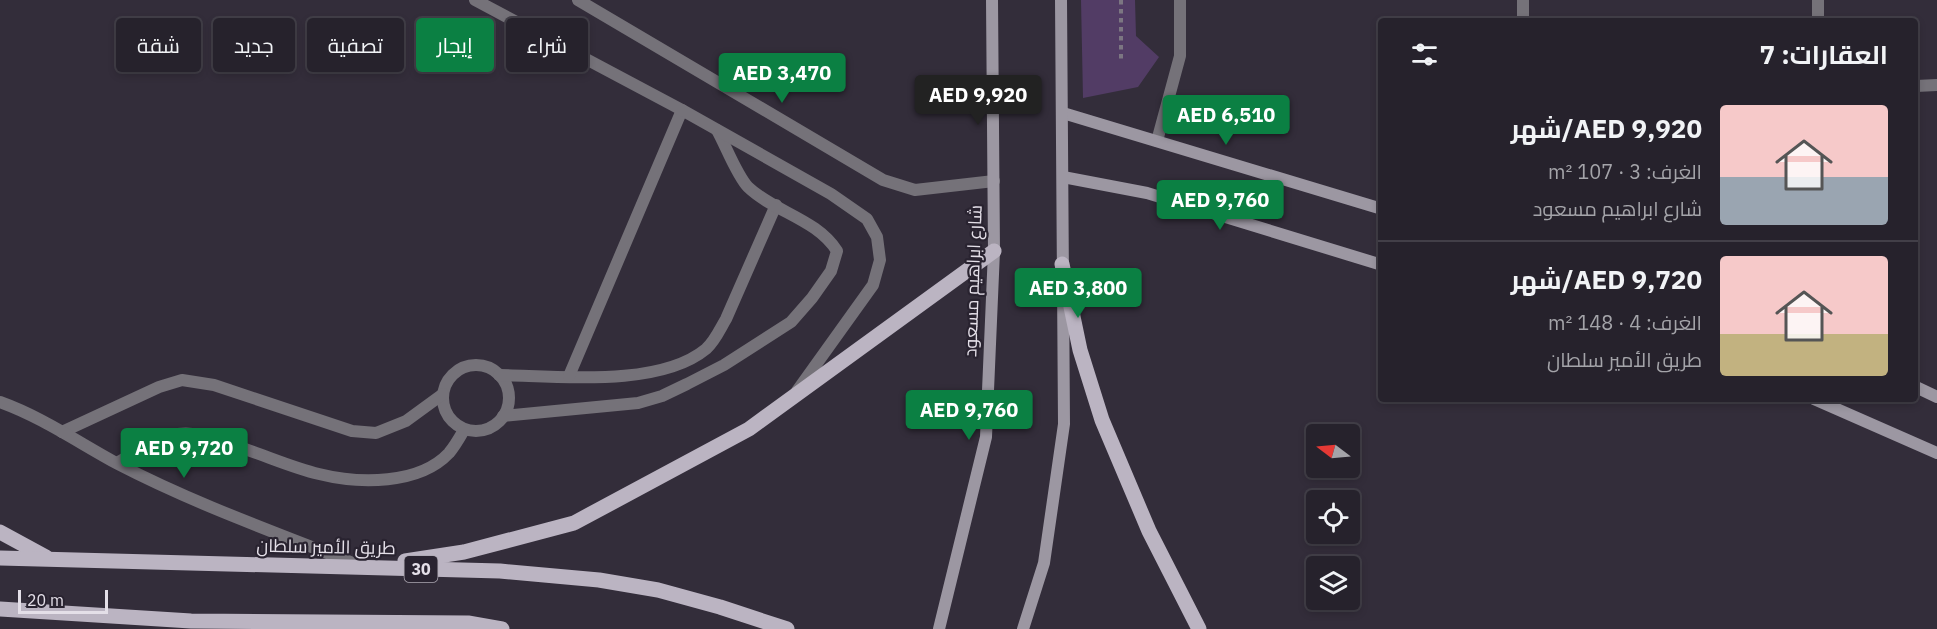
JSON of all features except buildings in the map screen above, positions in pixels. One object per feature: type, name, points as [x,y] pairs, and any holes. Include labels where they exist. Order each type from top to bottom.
[{"type":"main road","name":"شارع ابراهيم مسعود","points":[[939,629],[986,437],[994,251],[992,0]]},
{"type":"main road","points":[[1023,629],[1044,563],[1064,424],[1063,113],[1060,0]]},
{"type":"main road","points":[[1063,113],[1378,208]]},
{"type":"main road","points":[[1063,177],[1147,193],[1378,264]]},
{"type":"main road","points":[[365,568],[464,552],[574,523],[729,441],[789,401],[994,251]]},
{"type":"main road","points":[[1062,264],[1080,351],[1102,420],[1149,531],[1199,629]]},
{"type":"main road","points":[[1918,388],[1937,397]]},
{"type":"main road","points":[[1821,402],[1937,453]]},
{"type":"main road","points":[[0,532],[49,559]]},
{"type":"main road","name":"طريق الأمير سلطان","points":[[0,558],[500,571],[599,580],[658,590],[787,629]]},
{"type":"main road","points":[[0,609],[191,621],[468,622],[502,629]]},
{"type":"main road","points":[[377,623],[414,629]]},
{"type":"street","points":[[475,0],[682,110],[849,205],[867,219],[877,237],[880,260],[873,285],[789,401]]},
{"type":"street","points":[[578,0],[883,180],[915,190],[994,180]]},
{"type":"street","points":[[1157,141],[1180,56],[1180,0]]},
{"type":"street","points":[[1523,0],[1523,18]]},
{"type":"street","points":[[1818,0],[1818,18]]},
{"type":"street","points":[[1918,86],[1937,85]]},
{"type":"street","points":[[569,376],[682,110]]},
{"type":"street","points":[[503,416],[638,402],[662,396],[724,365],[791,321],[812,298],[831,271],[837,250],[829,238],[756,194],[745,184],[717,130]]},
{"type":"street","points":[[499,375],[617,376],[657,371],[685,361],[706,349],[718,335],[726,319],[776,205]]},
{"type":"street","points":[[472,366],[487,367],[499,375],[507,388],[508,402],[503,416],[493,427],[479,431],[464,430],[452,422],[444,409],[443,394],[448,381],[458,370],[472,366]]},
{"type":"street","points":[[62,432],[159,387],[182,380],[214,386],[352,431],[376,433],[406,421],[443,394]]},
{"type":"street","points":[[0,402],[62,432],[117,464],[200,503],[365,568]]},
{"type":"street","points":[[117,464],[160,438],[180,433],[202,434],[319,474],[353,479],[388,478],[415,474],[436,464],[450,452],[464,430]]},
{"type":"path","points":[[1121,0],[1121,62]]},
{"type":"shaded area","points":[[1081,0],[1135,0],[1136,36],[1159,57],[1138,87],[1083,98]]}]
